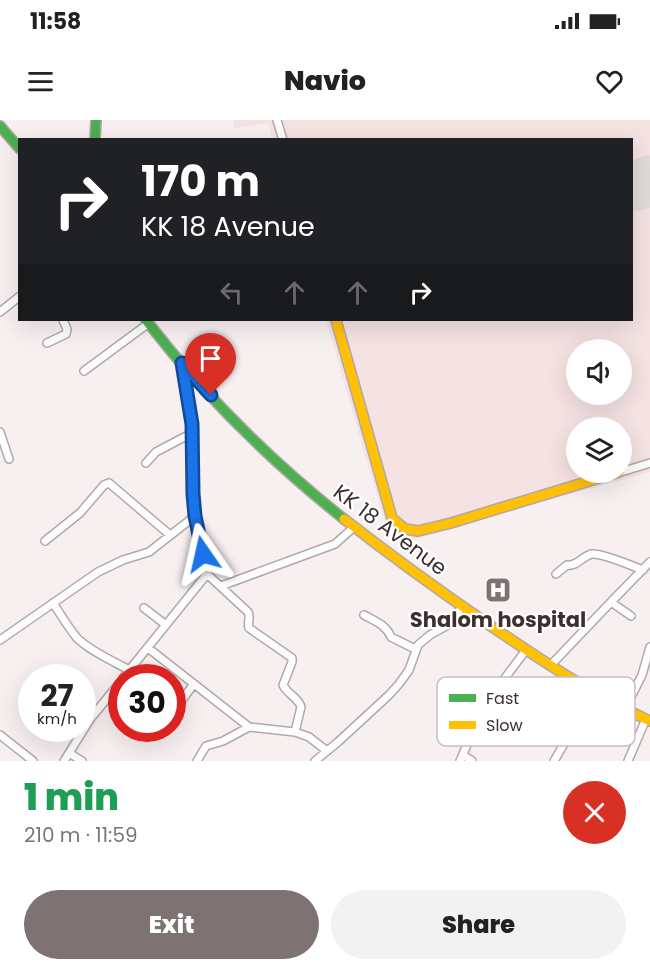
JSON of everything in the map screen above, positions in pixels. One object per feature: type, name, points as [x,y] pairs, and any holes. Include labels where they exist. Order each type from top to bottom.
[{"type":"main road","points":[[95,138],[96,120]]},
{"type":"main road","points":[[0,126],[18,147]]},
{"type":"main road","name":"KK 18 Avenue","points":[[148,321],[182,363],[255,442],[311,493],[463,606],[568,677]]},
{"type":"main road","points":[[336,321],[392,518],[405,529],[418,531],[451,523],[584,483]]},
{"type":"street","points":[[277,120],[282,138]]},
{"type":"street","points":[[0,312],[18,298]]},
{"type":"street","points":[[47,343],[66,334],[67,329],[63,321]]},
{"type":"street","points":[[84,371],[148,321]]},
{"type":"street","points":[[182,363],[192,433],[195,516],[207,574],[248,612],[250,615],[249,628],[292,658],[283,685],[300,703],[295,732]]},
{"type":"street","points":[[0,432],[9,459]]},
{"type":"street","points":[[146,463],[156,452],[192,433]]},
{"type":"street","points":[[632,468],[650,463]]},
{"type":"street","points":[[45,541],[87,505],[104,485],[109,483],[170,535]]},
{"type":"street","points":[[0,640],[111,564],[149,552],[195,516]]},
{"type":"street","points":[[221,586],[335,544],[354,527]]},
{"type":"street","points":[[556,574],[567,565],[573,565],[592,554],[643,570]]},
{"type":"street","points":[[550,666],[650,562]]},
{"type":"street","points":[[134,664],[207,574]]},
{"type":"street","points":[[610,602],[631,616]]},
{"type":"street","points":[[53,603],[79,639],[118,664]]},
{"type":"street","points":[[315,761],[345,736],[399,684],[412,664],[416,649],[422,641],[448,625],[463,606]]},
{"type":"street","points":[[144,608],[166,625]]},
{"type":"street","points":[[364,615],[382,625],[391,637],[416,649]]},
{"type":"street","points":[[635,689],[642,675],[650,647]]},
{"type":"street","points":[[148,648],[249,727],[295,732],[309,737],[327,751]]},
{"type":"street","points":[[506,677],[526,650]]},
{"type":"street","points":[[186,695],[193,685]]},
{"type":"street","points":[[64,761],[91,718],[108,697]]},
{"type":"street","points":[[628,761],[648,720]]},
{"type":"street","points":[[197,761],[206,746],[224,741],[249,727]]},
{"type":"street","points":[[0,735],[33,761]]},
{"type":"street","points":[[554,761],[563,746]]},
{"type":"street","points":[[69,753],[82,761]]},
{"type":"street","points":[[462,758],[472,761]]},
{"type":"shaded area","points":[[233,120],[650,120],[650,472],[632,477],[632,417],[566,417],[566,483],[611,483],[408,542],[387,528],[326,321],[633,321],[633,138],[272,138],[268,123],[234,128]]},
{"type":"runway","points":[[634,186],[650,181]]},
{"type":"traffic: fast","points":[[95,138],[96,120]]},
{"type":"traffic: fast","points":[[0,126],[18,147]]},
{"type":"traffic: fast","points":[[147,321],[239,426],[290,474],[344,519]]},
{"type":"traffic: slow","points":[[336,321],[392,518],[405,529],[418,531],[451,523],[583,483]]},
{"type":"traffic: slow","points":[[344,519],[431,584],[568,677]]},
{"type":"traffic: slow","points":[[635,714],[650,721]]},
{"type":"place","name":"Shalom hospital","points":[[498,590]]},
{"type":"route","points":[[203,554],[195,516],[192,424],[182,363],[211,395]]}]
